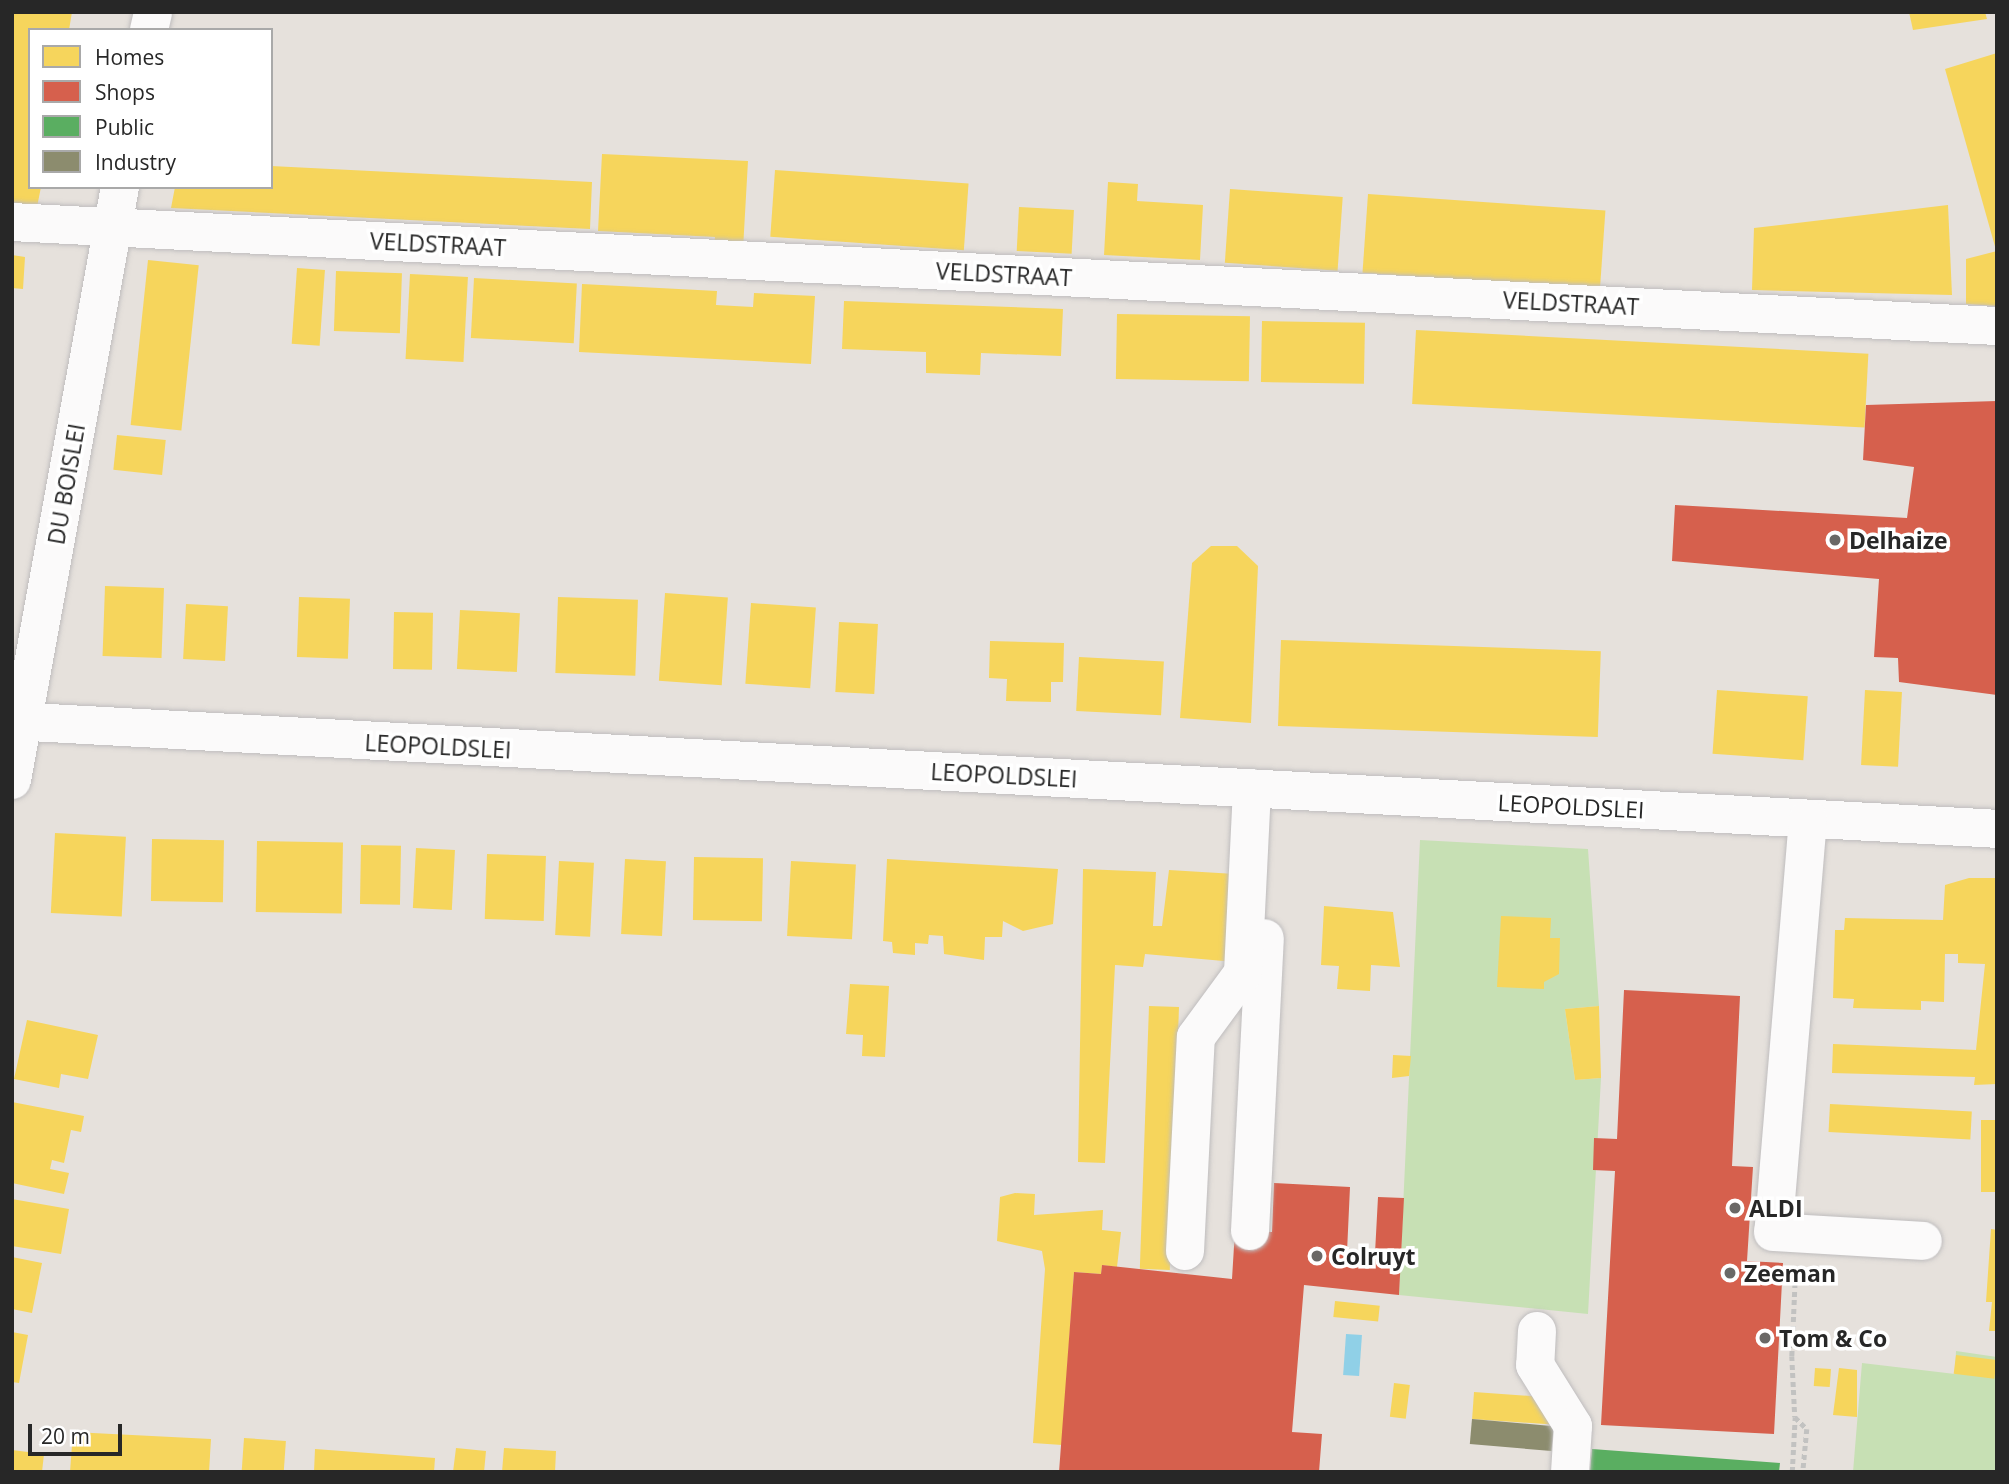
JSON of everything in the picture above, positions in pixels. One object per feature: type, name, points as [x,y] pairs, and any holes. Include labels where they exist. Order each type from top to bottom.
[{"type":"street","name":"DU BOISLEI","points":[[12,780],[18,721],[120,189]]},
{"type":"street","name":"VELDSTRAAT","points":[[12,222],[1997,326]]},
{"type":"street","name":"LEOPOLDSLEI","points":[[18,721],[1997,829]]},
{"type":"street","points":[[1250,1231],[1262,789]]},
{"type":"street","points":[[1185,1251],[1196,1037],[1243,973],[1262,789]]},
{"type":"street","points":[[1808,819],[1773,1232],[1923,1241]]},
{"type":"street","points":[[1537,1331],[1535,1365],[1573,1426],[1570,1472]]},
{"type":"path","points":[[1793,1472],[1798,1234]]},
{"type":"path","points":[[1795,1417],[1807,1429],[1803,1472]]},
{"type":"green space","points":[[1420,840],[1588,849],[1599,1006],[1565,1009],[1575,1080],[1601,1078],[1588,1314],[1399,1295]]},
{"type":"green space","points":[[1956,1351],[1997,1357],[1997,1472],[1853,1472],[1862,1363],[1955,1374]]},
{"type":"water","points":[[1346,1334],[1362,1335],[1359,1376],[1343,1375]]},
{"type":"building: Homes","points":[[14,12],[72,12],[69,28],[28,28],[28,189],[41,189],[37,207],[12,202]]},
{"type":"building: Homes","points":[[1909,12],[1985,12],[1987,19],[1913,30]]},
{"type":"building: Homes","points":[[1997,53],[1997,250],[1996,250],[1945,69]]},
{"type":"building: Homes","points":[[602,154],[748,161],[743,249],[714,248],[715,237],[598,231]]},
{"type":"building: Homes","points":[[273,166],[592,182],[590,229],[171,208],[175,189],[273,189]]},
{"type":"building: Homes","points":[[775,170],[969,184],[964,250],[770,237]]},
{"type":"building: Homes","points":[[1108,182],[1138,184],[1137,201],[1203,205],[1200,260],[1104,255]]},
{"type":"building: Homes","points":[[1230,189],[1343,197],[1338,271],[1225,263]]},
{"type":"building: Homes","points":[[1368,194],[1605,211],[1600,289],[1362,273]]},
{"type":"building: Homes","points":[[1948,205],[1952,295],[1752,290],[1754,228]]},
{"type":"building: Homes","points":[[1019,207],[1074,210],[1072,254],[1017,251]]},
{"type":"building: Homes","points":[[1997,251],[1997,306],[1966,304],[1966,259]]},
{"type":"building: Homes","points":[[12,255],[25,257],[23,289],[12,288]]},
{"type":"building: Homes","points":[[148,260],[199,265],[181,430],[131,425]]},
{"type":"building: Homes","points":[[297,268],[325,270],[320,346],[292,344]]},
{"type":"building: Homes","points":[[336,271],[402,273],[400,333],[334,331]]},
{"type":"building: Homes","points":[[410,274],[468,277],[463,362],[406,359]]},
{"type":"building: Homes","points":[[474,278],[577,283],[574,343],[471,338]]},
{"type":"building: Homes","points":[[582,284],[717,291],[716,305],[753,307],[754,293],[815,296],[811,364],[579,352]]},
{"type":"building: Homes","points":[[844,301],[1063,309],[1061,356],[981,353],[980,375],[926,373],[926,352],[842,349]]},
{"type":"building: Homes","points":[[1117,314],[1250,316],[1249,381],[1116,379]]},
{"type":"building: Homes","points":[[1262,321],[1365,323],[1364,384],[1261,382]]},
{"type":"building: Homes","points":[[1416,330],[1868,354],[1865,428],[1412,404]]},
{"type":"building: Homes","points":[[117,435],[166,440],[162,475],[113,470]]},
{"type":"building: Homes","points":[[1211,546],[1237,546],[1258,566],[1251,723],[1180,718],[1192,563]]},
{"type":"building: Homes","points":[[105,586],[164,588],[162,658],[103,656]]},
{"type":"building: Homes","points":[[665,593],[728,597],[722,685],[659,681]]},
{"type":"building: Homes","points":[[299,597],[350,599],[348,659],[297,657]]},
{"type":"building: Homes","points":[[558,597],[638,600],[635,676],[555,673]]},
{"type":"building: Homes","points":[[751,603],[816,608],[810,688],[745,684]]},
{"type":"building: Homes","points":[[186,604],[228,606],[225,661],[183,659]]},
{"type":"building: Homes","points":[[460,610],[520,613],[517,672],[457,669]]},
{"type":"building: Homes","points":[[394,612],[433,613],[432,670],[393,669]]},
{"type":"building: Homes","points":[[839,622],[878,624],[874,694],[835,692]]},
{"type":"building: Homes","points":[[1281,640],[1601,651],[1598,737],[1278,726]]},
{"type":"building: Homes","points":[[990,641],[1064,643],[1063,682],[1051,682],[1051,702],[1006,701],[1007,679],[989,678]]},
{"type":"building: Homes","points":[[1079,657],[1164,661],[1161,715],[1076,711]]},
{"type":"building: Homes","points":[[1717,690],[1808,696],[1803,760],[1713,754]]},
{"type":"building: Homes","points":[[1865,690],[1902,692],[1898,767],[1861,765]]},
{"type":"building: Homes","points":[[55,833],[126,837],[122,917],[51,913]]},
{"type":"building: Homes","points":[[152,839],[224,840],[223,902],[151,901]]},
{"type":"building: Homes","points":[[257,841],[343,843],[342,913],[256,912]]},
{"type":"building: Homes","points":[[361,845],[401,846],[400,905],[360,904]]},
{"type":"building: Homes","points":[[416,848],[455,850],[452,910],[413,908]]},
{"type":"building: Homes","points":[[487,854],[546,856],[544,921],[485,919]]},
{"type":"building: Homes","points":[[694,857],[763,858],[762,921],[693,920]]},
{"type":"building: Homes","points":[[625,859],[666,861],[662,936],[621,934]]},
{"type":"building: Homes","points":[[887,859],[1058,869],[1053,924],[1023,931],[1003,921],[1002,937],[985,937],[984,960],[944,954],[943,936],[929,935],[928,944],[915,943],[915,955],[893,953],[892,942],[883,941]]},
{"type":"building: Homes","points":[[559,861],[594,863],[590,937],[555,935]]},
{"type":"building: Homes","points":[[791,861],[856,864],[852,939],[787,936]]},
{"type":"building: Homes","points":[[1083,869],[1156,872],[1153,926],[1162,926],[1169,870],[1235,874],[1235,962],[1145,954],[1143,967],[1115,965],[1105,1163],[1078,1162]]},
{"type":"building: Homes","points":[[1969,878],[1997,878],[1997,1084],[1974,1085],[1975,1077],[1832,1073],[1833,1044],[1976,1050],[1985,964],[1958,963],[1958,954],[1945,954],[1944,1002],[1921,1001],[1921,1010],[1853,1008],[1854,999],[1833,998],[1835,930],[1844,930],[1845,918],[1943,920],[1945,885]]},
{"type":"building: Homes","points":[[1324,906],[1393,912],[1400,967],[1371,965],[1370,991],[1337,989],[1339,966],[1321,965]]},
{"type":"building: Homes","points":[[1501,916],[1551,918],[1550,938],[1560,938],[1559,974],[1544,982],[1544,989],[1497,987]]},
{"type":"building: Homes","points":[[850,984],[889,986],[885,1057],[862,1056],[863,1035],[846,1034]]},
{"type":"building: Homes","points":[[1149,1006],[1179,1007],[1170,1270],[1140,1269]]},
{"type":"building: Homes","points":[[1599,1006],[1601,1078],[1575,1080],[1565,1009]]},
{"type":"building: Homes","points":[[27,1020],[98,1035],[88,1079],[61,1074],[59,1088],[14,1079]]},
{"type":"building: Homes","points":[[1393,1055],[1411,1056],[1409,1076],[1392,1078]]},
{"type":"building: Homes","points":[[12,1102],[84,1116],[81,1132],[71,1130],[64,1163],[52,1160],[50,1169],[69,1173],[64,1194],[12,1183]]},
{"type":"building: Homes","points":[[1830,1104],[1972,1111],[1970,1139],[1829,1132]]},
{"type":"building: Homes","points":[[1981,1120],[1997,1120],[1997,1192],[1981,1192]]},
{"type":"building: Homes","points":[[1015,1193],[1035,1194],[1034,1215],[1103,1210],[1102,1230],[1121,1232],[1117,1267],[1102,1265],[1101,1274],[1074,1272],[1062,1445],[1033,1443],[1045,1269],[1042,1251],[997,1241],[1000,1197]]},
{"type":"building: Homes","points":[[12,1199],[69,1209],[61,1254],[12,1246]]},
{"type":"building: Homes","points":[[1991,1229],[1997,1230],[1997,1331],[1989,1331],[1992,1302],[1986,1302]]},
{"type":"building: Homes","points":[[12,1257],[42,1263],[32,1313],[12,1309]]},
{"type":"building: Homes","points":[[1335,1301],[1380,1306],[1378,1322],[1333,1317]]},
{"type":"building: Homes","points":[[12,1332],[28,1335],[19,1383],[12,1382]]},
{"type":"building: Homes","points":[[1956,1355],[1997,1360],[1994,1379],[1954,1374]]},
{"type":"building: Homes","points":[[1815,1368],[1831,1369],[1830,1387],[1814,1386]]},
{"type":"building: Homes","points":[[1839,1368],[1857,1370],[1857,1417],[1833,1415]]},
{"type":"building: Homes","points":[[1394,1383],[1410,1385],[1406,1419],[1390,1417]]},
{"type":"building: Homes","points":[[1474,1392],[1551,1397],[1549,1424],[1472,1419]]},
{"type":"building: Homes","points":[[73,1432],[211,1439],[209,1472],[70,1472]]},
{"type":"building: Homes","points":[[244,1438],[286,1441],[284,1472],[242,1472]]},
{"type":"building: Homes","points":[[456,1448],[486,1451],[484,1472],[453,1472]]},
{"type":"building: Homes","points":[[504,1448],[556,1451],[555,1472],[502,1472]]},
{"type":"building: Homes","points":[[315,1449],[435,1458],[434,1472],[314,1472]]},
{"type":"building: Homes","points":[[12,1450],[44,1454],[42,1472],[12,1472]]},
{"type":"building: Shops","name":"Delhaize","points":[[1997,401],[1997,695],[1899,682],[1898,658],[1874,657],[1879,579],[1672,561],[1675,505],[1907,518],[1914,467],[1863,460],[1866,405]]},
{"type":"building: Shops","points":[[1624,990],[1740,996],[1732,1166],[1753,1167],[1747,1261],[1783,1263],[1774,1434],[1601,1425],[1615,1171],[1593,1170],[1594,1138],[1617,1139]]},
{"type":"building: Shops","points":[[1274,1183],[1350,1187],[1347,1252],[1375,1253],[1378,1197],[1404,1198],[1399,1295],[1304,1285],[1292,1432],[1322,1434],[1319,1472],[1059,1472],[1074,1272],[1101,1274],[1102,1265],[1232,1279],[1235,1230],[1272,1232]]},
{"type":"building: Public","points":[[1592,1449],[1780,1463],[1779,1472],[1590,1472]]},
{"type":"building: Industry","points":[[1472,1419],[1554,1426],[1552,1451],[1470,1444]]},
{"type":"place","name":"Delhaize","points":[[1835,540]]},
{"type":"place","name":"ALDI","points":[[1735,1208]]},
{"type":"place","name":"Colruyt","points":[[1317,1256]]},
{"type":"place","name":"Zeeman","points":[[1730,1273]]},
{"type":"place","name":"Tom & Co","points":[[1765,1338]]}]
